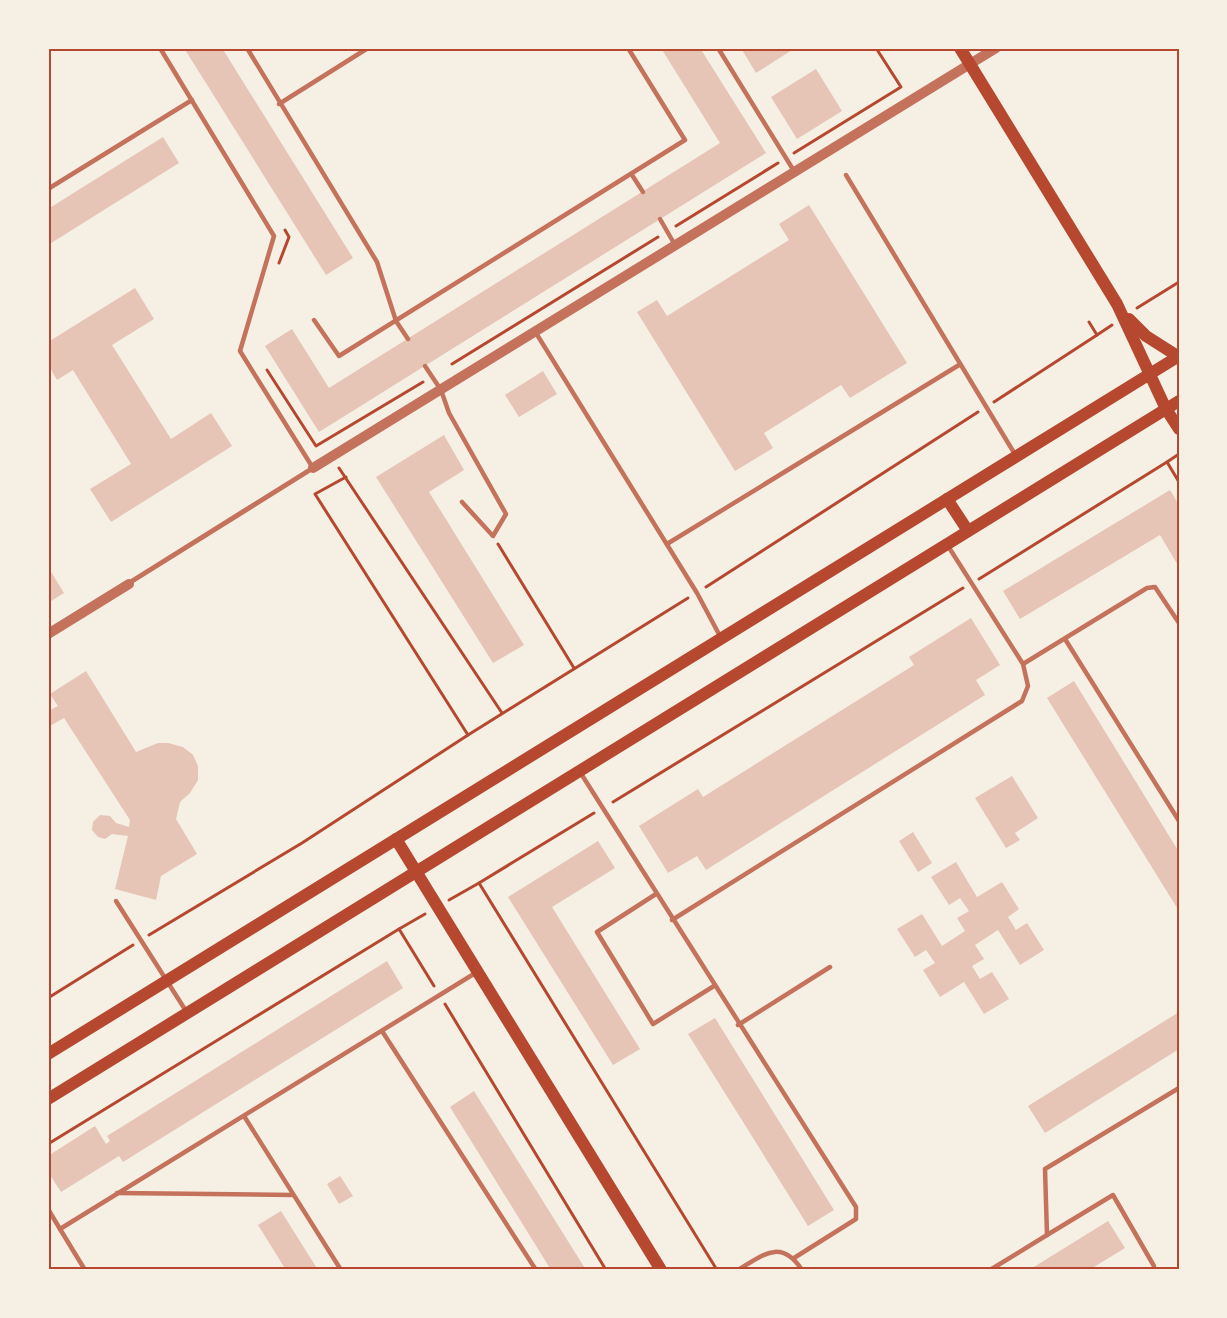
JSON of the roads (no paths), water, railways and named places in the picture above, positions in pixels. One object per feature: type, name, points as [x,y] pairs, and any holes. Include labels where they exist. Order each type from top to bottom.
[{"type":"main road","points":[[960,48],[1117,304],[1166,409],[1179,429]]},
{"type":"main road","points":[[48,1054],[1178,356],[1146,336],[1117,304]]},
{"type":"main road","points":[[48,1099],[1179,401]]},
{"type":"main road","points":[[947,499],[968,531]]},
{"type":"main road","points":[[396,839],[661,1270]]},
{"type":"street","points":[[48,634],[996,48]]},
{"type":"lane","points":[[160,48],[274,236],[240,351],[314,468]]},
{"type":"lane","points":[[247,48],[377,262],[396,321],[408,339]]},
{"type":"lane","points":[[279,104],[368,48]]},
{"type":"lane","points":[[314,320],[339,356],[685,140],[628,48]]},
{"type":"lane","points":[[718,48],[794,172]]},
{"type":"lane","points":[[48,189],[192,100]]},
{"type":"lane","points":[[632,175],[643,192]]},
{"type":"lane","points":[[846,175],[1016,456]]},
{"type":"lane","points":[[660,219],[675,245]]},
{"type":"lane","points":[[535,331],[697,593],[721,638]]},
{"type":"lane","points":[[667,544],[959,365]]},
{"type":"lane","points":[[425,366],[441,390],[449,413],[506,514],[493,536],[462,502]]},
{"type":"lane","points":[[672,920],[1022,701],[1028,686],[1023,664],[947,544]]},
{"type":"lane","points":[[1023,664],[1147,588],[1155,587],[1179,623]]},
{"type":"lane","points":[[1065,639],[1179,821]]},
{"type":"lane","points":[[579,771],[857,1213],[856,1219],[794,1258]]},
{"type":"lane","points":[[656,894],[597,932],[653,1024],[714,986]]},
{"type":"lane","points":[[116,901],[187,1013]]},
{"type":"lane","points":[[738,1025],[830,967]]},
{"type":"lane","points":[[60,1229],[477,972]]},
{"type":"lane","points":[[382,1030],[536,1270]]},
{"type":"lane","points":[[1047,1235],[1046,1169],[1179,1088]]},
{"type":"lane","points":[[244,1116],[341,1270]]},
{"type":"lane","points":[[117,1193],[293,1195]]},
{"type":"lane","points":[[990,1270],[1113,1195],[1154,1266]]},
{"type":"lane","points":[[48,1209],[85,1270]]},
{"type":"lane","points":[[738,1270],[768,1252],[776,1251],[794,1258],[801,1270]]}]
